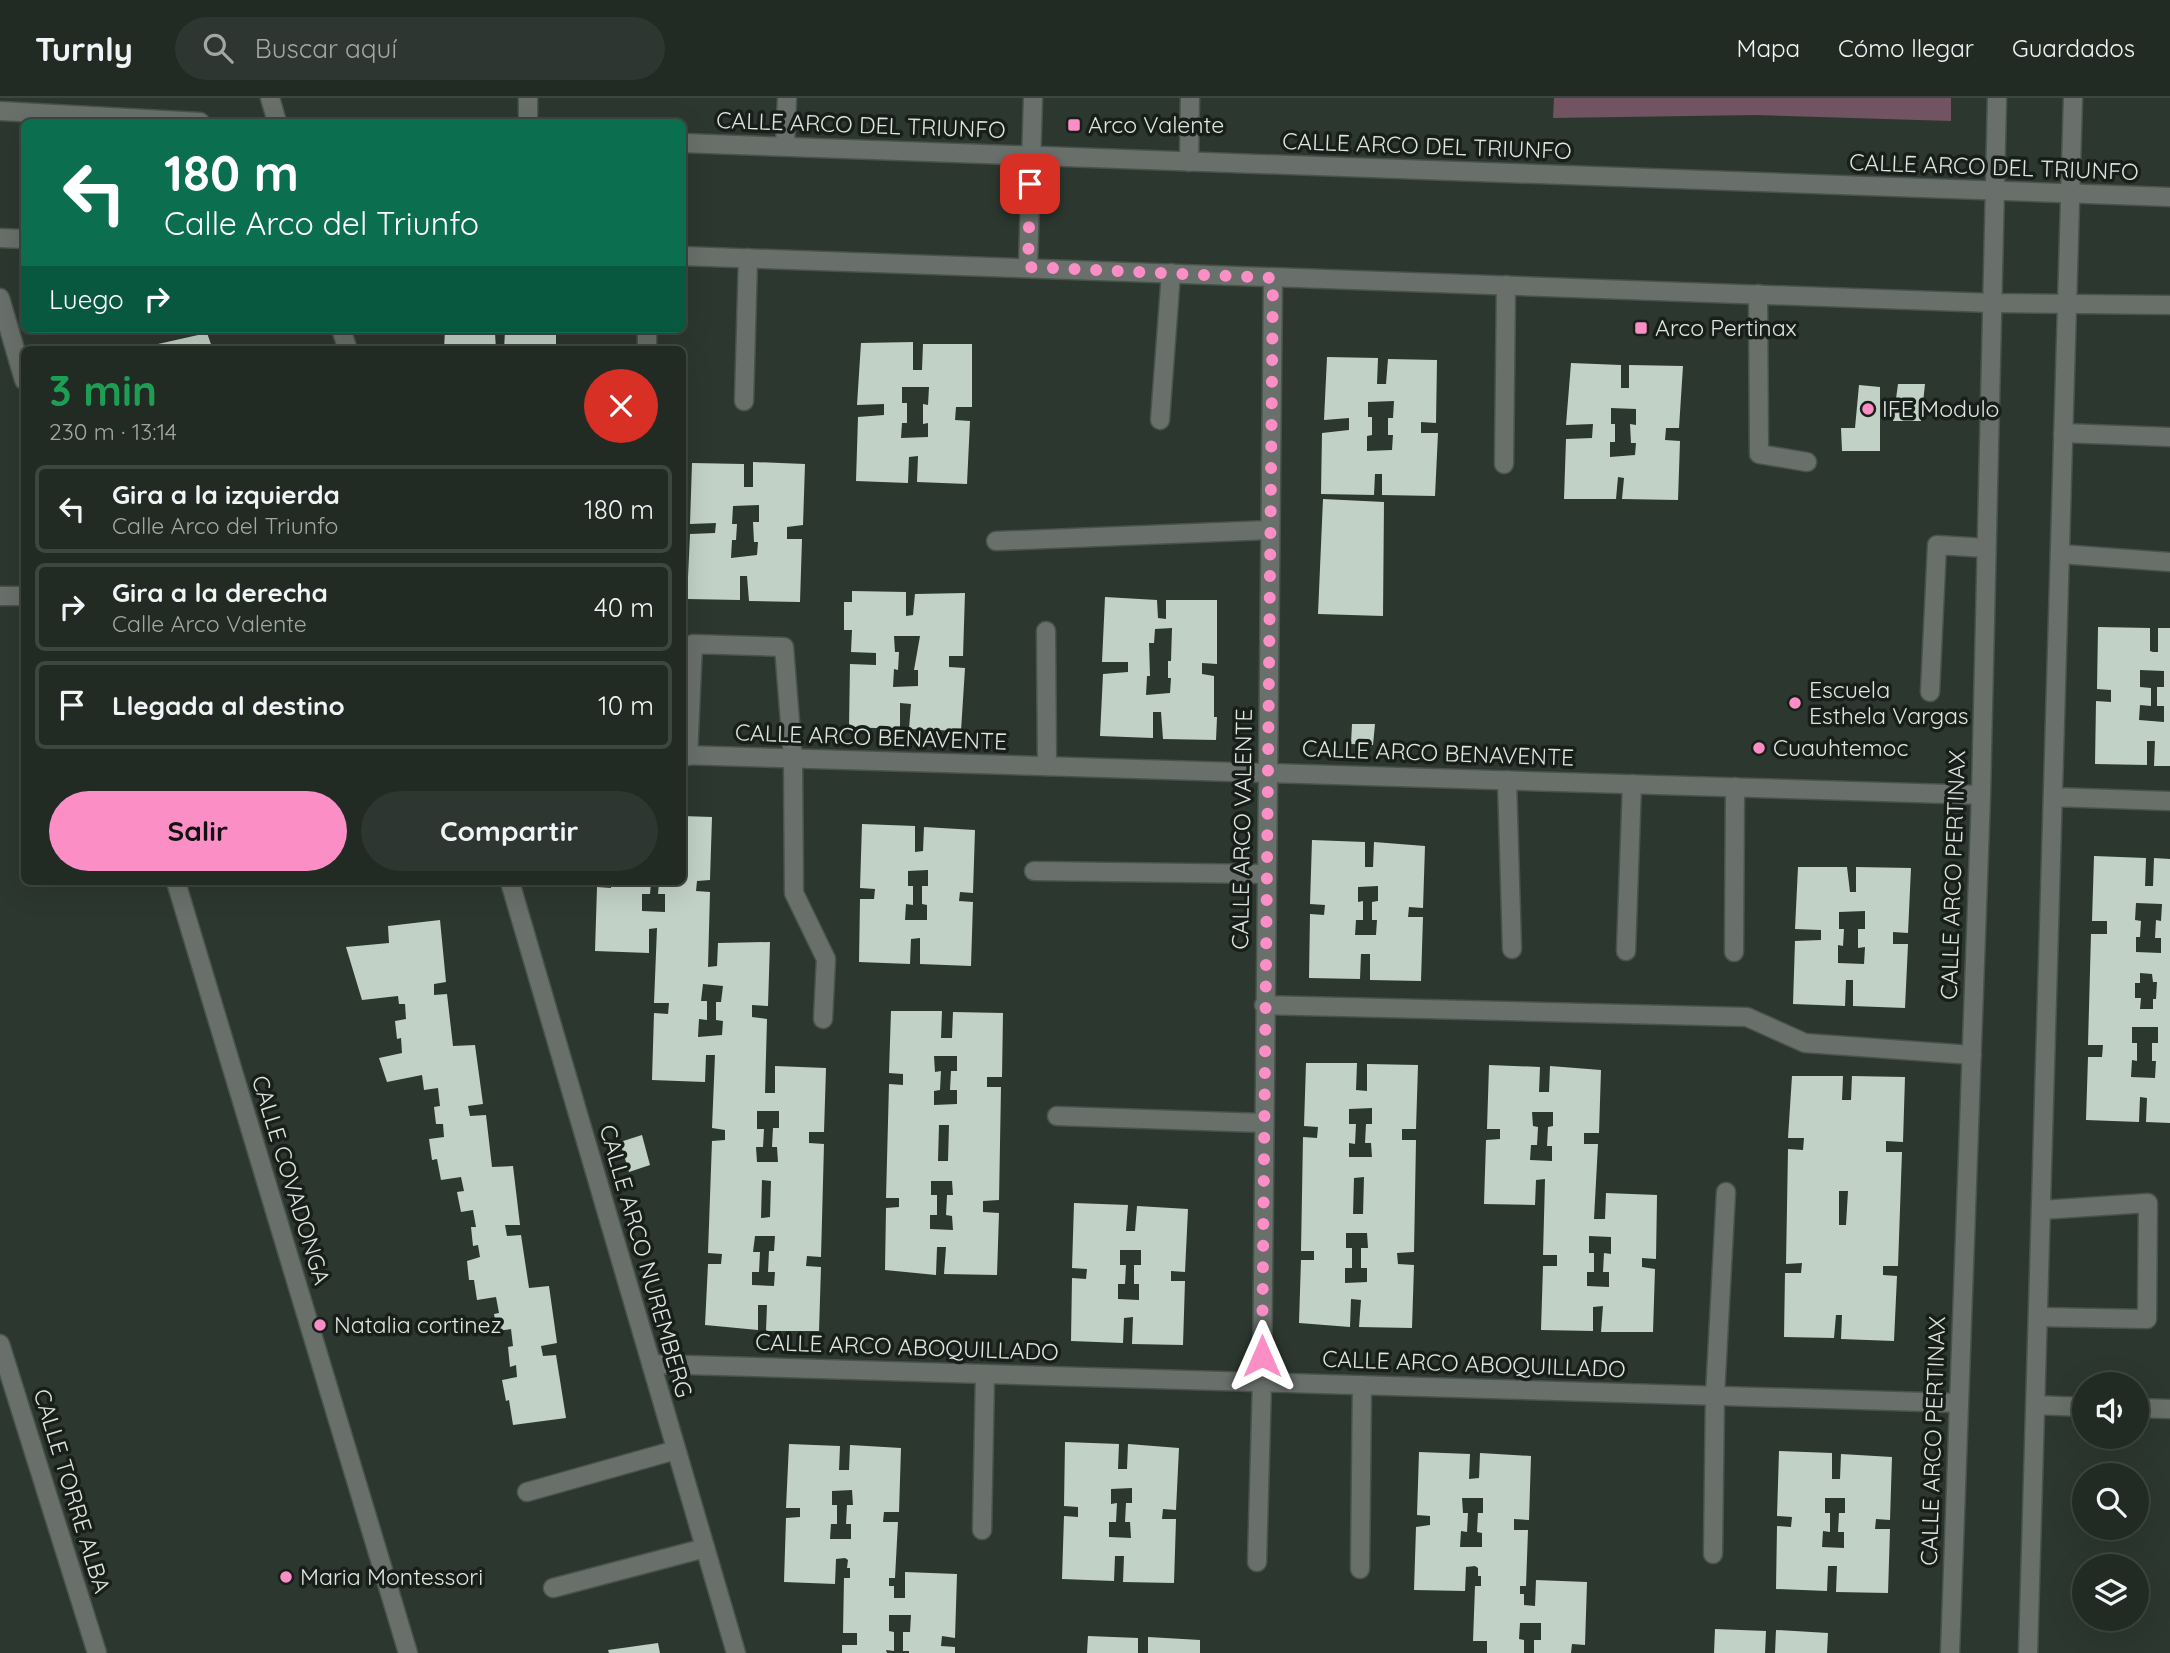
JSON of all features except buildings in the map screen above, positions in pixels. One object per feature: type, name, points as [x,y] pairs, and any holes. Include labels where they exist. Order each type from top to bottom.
[{"type":"street","points":[[270,98],[276,119]]},
{"type":"street","points":[[528,98],[528,119]]},
{"type":"street","points":[[785,146],[787,98]]},
{"type":"street","points":[[1028,267],[1033,98]]},
{"type":"street","points":[[1189,162],[1191,98]]},
{"type":"street","name":"CALLE ARCO PERTINAX","points":[[1950,1653],[1981,795],[1997,98]]},
{"type":"street","points":[[2028,1653],[2073,98]]},
{"type":"street","points":[[0,111],[145,119]]},
{"type":"street","name":"CALLE ARCO DEL TRIUNFO","points":[[686,143],[2170,197]]},
{"type":"street","points":[[0,238],[21,239]]},
{"type":"street","points":[[686,256],[1992,303],[2170,305]]},
{"type":"street","points":[[744,401],[748,258]]},
{"type":"street","points":[[1160,421],[1171,273]]},
{"type":"street","name":"CALLE ARCO VALENTE","points":[[1257,1562],[1262,1382],[1273,278]]},
{"type":"street","points":[[1504,464],[1506,285]]},
{"type":"street","points":[[1758,294],[1759,454],[1807,461]]},
{"type":"street","points":[[0,298],[21,370]]},
{"type":"street","points":[[2063,433],[2170,437]]},
{"type":"street","points":[[996,541],[1270,530]]},
{"type":"street","points":[[1930,692],[1937,545],[1986,548]]},
{"type":"street","points":[[2060,554],[2170,562]]},
{"type":"street","points":[[0,596],[21,596]]},
{"type":"street","points":[[1046,631],[1047,766]]},
{"type":"street","points":[[686,741],[693,644],[784,647],[793,759],[794,893],[827,959],[823,1019]]},
{"type":"street","name":"CALLE ARCO BENAVENTE","points":[[686,755],[1981,795]]},
{"type":"street","points":[[1507,780],[1512,950]]},
{"type":"street","points":[[1626,951],[1632,784]]},
{"type":"street","points":[[1734,952],[1735,787]]},
{"type":"street","points":[[2053,797],[2170,801]]},
{"type":"street","points":[[1034,871],[1266,874]]},
{"type":"street","name":"CALLE COVADONGA","points":[[177,885],[408,1653]]},
{"type":"street","name":"CALLE ARCO NUREMBERG","points":[[511,885],[736,1653]]},
{"type":"street","points":[[1264,1005],[1747,1017],[1805,1043],[1972,1055]]},
{"type":"street","points":[[1057,1116],[1264,1123]]},
{"type":"street","points":[[1713,1554],[1715,1395],[1726,1192]]},
{"type":"street","points":[[2038,1317],[2147,1320],[2148,1203],[2041,1210]]},
{"type":"street","name":"CALLE TORRE ALBA","points":[[0,1343],[97,1653]]},
{"type":"street","name":"CALLE ARCO ABOQUILLADO","points":[[651,1364],[1959,1403]]},
{"type":"street","points":[[982,1530],[985,1374]]},
{"type":"street","points":[[1360,1569],[1362,1385]]},
{"type":"street","points":[[2035,1405],[2072,1407]]},
{"type":"street","points":[[2149,1408],[2170,1409]]},
{"type":"street","points":[[527,1492],[676,1450]]},
{"type":"street","points":[[553,1588],[705,1548]]},
{"type":"shaded area","points":[[1554,98],[1951,98],[1951,121],[1757,115],[1553,118]]},
{"type":"place","name":"Arco Valente","points":[[1074,125]]},
{"type":"place","name":"Arco Pertinax","points":[[1641,328]]},
{"type":"place","name":"IFE Modulo","points":[[1868,409]]},
{"type":"place","name":"Escuela Esthela Vargas","points":[[1795,703]]},
{"type":"place","name":"Cuauhtemoc","points":[[1759,748]]},
{"type":"place","name":"Natalia cortinez","points":[[320,1325]]},
{"type":"place","name":"Maria Montessori","points":[[286,1577]]},
{"type":"route","points":[[1030,184],[1028,267],[1273,278],[1262,1356]]}]
